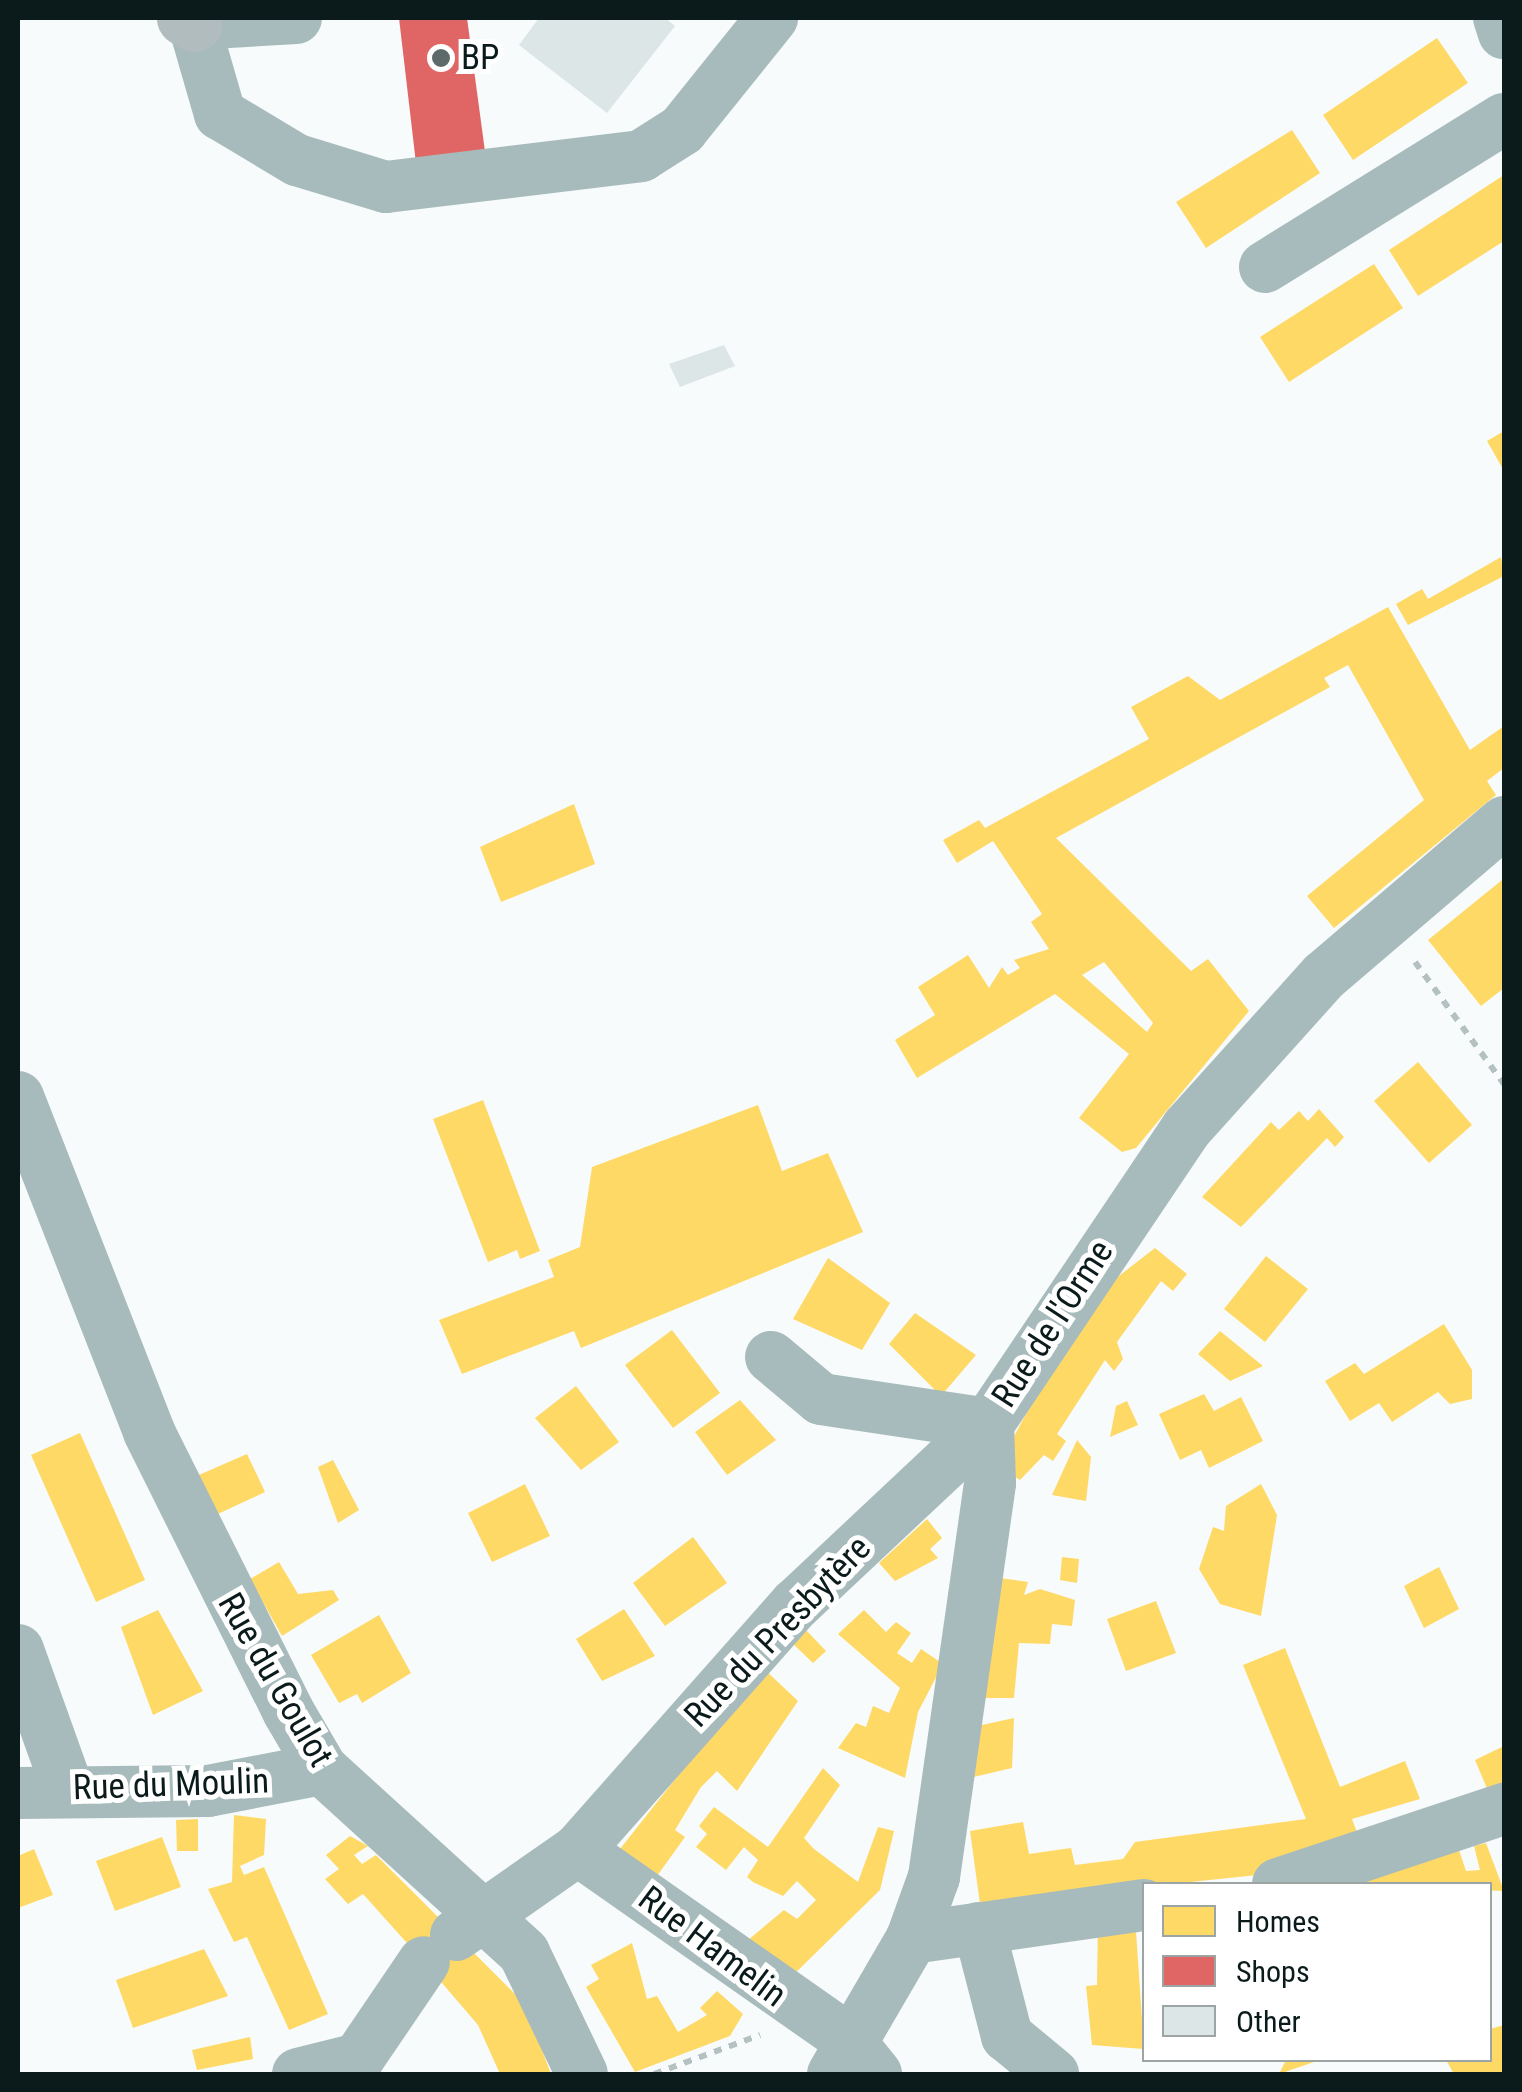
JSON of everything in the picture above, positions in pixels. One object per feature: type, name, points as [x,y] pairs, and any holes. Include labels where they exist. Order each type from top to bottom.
[{"type":"street","points":[[296,18],[189,21],[220,114],[296,160],[386,188],[641,156],[682,130],[772,18]]},
{"type":"street","points":[[1498,18],[1504,32]]},
{"type":"street","points":[[1265,268],[1504,120]]},
{"type":"street","name":"Rue de l'Orme","points":[[852,2063],[912,1938],[934,1877],[962,1711],[988,1424],[1187,1128],[1390,912],[1504,822]]},
{"type":"street","name":"Rue du Goulot","points":[[18,1097],[106,1332],[216,1578],[322,1769],[454,1936],[524,1953],[582,2074]]},
{"type":"street","points":[[771,1356],[821,1399],[988,1424]]},
{"type":"street","name":"Rue du Presbytère","points":[[454,1936],[578,1850],[796,1604],[988,1424]]},
{"type":"street","points":[[18,1650],[42,1790]]},
{"type":"street","name":"Rue du Moulin","points":[[42,1790],[208,1791],[322,1769]]},
{"type":"street","points":[[1286,1882],[1501,1825]]},
{"type":"street","name":"Rue Hamelin","points":[[578,1850],[801,2013],[852,2063]]},
{"type":"street","points":[[912,1938],[1142,1905]]},
{"type":"street","points":[[978,1928],[1006,2036],[1054,2074]]},
{"type":"street","points":[[298,2074],[358,2059],[454,1936]]},
{"type":"path","points":[[1413,946],[1416,974],[1504,1084]]},
{"type":"path","points":[[654,2074],[801,2013]]},
{"type":"building: Homes","points":[[1437,38],[1468,83],[1353,160],[1323,115]]},
{"type":"building: Homes","points":[[1292,130],[1320,173],[1206,248],[1176,202]]},
{"type":"building: Homes","points":[[1504,175],[1504,241],[1418,296],[1389,250]]},
{"type":"building: Homes","points":[[1374,264],[1403,308],[1289,382],[1260,337]]},
{"type":"building: Homes","points":[[1504,431],[1504,471],[1487,441]]},
{"type":"building: Homes","points":[[1501,557],[1504,576],[1408,625],[1396,604],[1422,589],[1428,599]]},
{"type":"building: Homes","points":[[1388,607],[1470,750],[1504,726],[1504,768],[1487,781],[1496,795],[1334,928],[1307,896],[1424,800],[1348,665],[1324,678],[1330,687],[1056,838],[1191,971],[1208,959],[1249,1011],[1136,1148],[1122,1152],[1079,1118],[1129,1054],[1055,994],[917,1078],[895,1040],[935,1015],[918,987],[968,955],[989,988],[1002,967],[1008,975],[1020,968],[1014,960],[1049,949],[1031,922],[1042,914],[993,841],[957,863],[943,840],[979,820],[985,828],[1149,739],[1131,707],[1188,676],[1220,700]],"holes":[[[1104,962],[1153,1023],[1147,1032],[1082,975]]]},
{"type":"building: Homes","points":[[574,804],[595,864],[501,902],[480,847]]},
{"type":"building: Homes","points":[[1502,880],[1504,988],[1481,1006],[1428,940]]},
{"type":"building: Homes","points":[[1418,1062],[1472,1125],[1429,1163],[1374,1101]]},
{"type":"building: Homes","points":[[483,1100],[540,1251],[520,1259],[517,1250],[488,1262],[433,1119]]},
{"type":"building: Homes","points":[[758,1105],[782,1171],[828,1153],[863,1232],[581,1348],[574,1331],[462,1374],[439,1320],[554,1277],[548,1260],[580,1247],[592,1167]]},
{"type":"building: Homes","points":[[1319,1109],[1344,1137],[1335,1147],[1327,1138],[1241,1227],[1202,1197],[1271,1122],[1279,1130],[1299,1111],[1308,1121]]},
{"type":"building: Homes","points":[[1155,1248],[1187,1274],[1173,1291],[1161,1281],[1117,1342],[1123,1359],[1114,1371],[1105,1360],[1057,1434],[1066,1441],[1053,1461],[1044,1455],[1020,1480],[998,1466],[1102,1289]]},
{"type":"building: Homes","points":[[1266,1256],[1308,1289],[1265,1342],[1224,1309]]},
{"type":"building: Homes","points":[[828,1258],[890,1303],[862,1350],[793,1319]]},
{"type":"building: Homes","points":[[915,1313],[976,1355],[941,1396],[889,1344]]},
{"type":"building: Homes","points":[[1444,1324],[1472,1370],[1472,1399],[1450,1404],[1438,1392],[1392,1422],[1379,1403],[1350,1421],[1325,1381],[1355,1363],[1364,1374]]},
{"type":"building: Homes","points":[[672,1330],[720,1393],[673,1428],[625,1365]]},
{"type":"building: Homes","points":[[1220,1331],[1263,1366],[1230,1381],[1198,1354]]},
{"type":"building: Homes","points":[[576,1386],[619,1442],[581,1470],[535,1418]]},
{"type":"building: Homes","points":[[1204,1394],[1214,1411],[1241,1397],[1263,1441],[1209,1468],[1201,1450],[1180,1460],[1159,1414]]},
{"type":"building: Homes","points":[[740,1400],[776,1440],[727,1475],[695,1432]]},
{"type":"building: Homes","points":[[1127,1401],[1138,1425],[1110,1437],[1116,1406]]},
{"type":"building: Homes","points":[[80,1433],[145,1580],[96,1602],[31,1455]]},
{"type":"building: Homes","points":[[1077,1440],[1091,1457],[1086,1501],[1052,1495]]},
{"type":"building: Homes","points":[[247,1454],[265,1492],[205,1520],[185,1481]]},
{"type":"building: Homes","points":[[333,1460],[359,1510],[338,1523],[318,1467]]},
{"type":"building: Homes","points":[[525,1484],[550,1536],[492,1562],[468,1513]]},
{"type":"building: Homes","points":[[1261,1484],[1277,1515],[1261,1616],[1220,1604],[1199,1569],[1213,1527],[1224,1531],[1226,1506]]},
{"type":"building: Homes","points":[[927,1519],[942,1538],[930,1549],[938,1558],[895,1581],[879,1563]]},
{"type":"building: Homes","points":[[693,1537],[727,1583],[665,1626],[633,1583]]},
{"type":"building: Homes","points":[[1062,1557],[1079,1559],[1077,1583],[1060,1580]]},
{"type":"building: Homes","points":[[279,1562],[298,1594],[333,1590],[339,1600],[282,1636],[250,1579]]},
{"type":"building: Homes","points":[[1439,1567],[1459,1609],[1424,1628],[1404,1586]]},
{"type":"building: Homes","points":[[986,1576],[1028,1582],[1024,1595],[1040,1589],[1075,1600],[1072,1626],[1052,1624],[1050,1644],[1019,1643],[1014,1698],[979,1698]]},
{"type":"building: Homes","points":[[1156,1601],[1176,1653],[1126,1671],[1107,1619]]},
{"type":"building: Homes","points":[[624,1609],[655,1656],[602,1681],[576,1639]]},
{"type":"building: Homes","points":[[158,1610],[203,1691],[153,1715],[121,1627]]},
{"type":"building: Homes","points":[[864,1610],[886,1632],[896,1622],[911,1633],[897,1653],[912,1663],[921,1649],[943,1664],[918,1712],[905,1778],[838,1748],[856,1723],[866,1727],[873,1706],[889,1713],[900,1688],[838,1634]]},
{"type":"building: Homes","points":[[379,1615],[411,1673],[362,1703],[357,1694],[339,1703],[311,1655]]},
{"type":"building: Homes","points":[[805,1629],[826,1651],[813,1663],[791,1642]]},
{"type":"building: Homes","points":[[1285,1648],[1340,1787],[1405,1761],[1420,1799],[1352,1819],[1361,1843],[1267,1874],[1190,1882],[1142,1882],[1142,1887],[980,1904],[970,1831],[1023,1822],[1029,1854],[1071,1848],[1075,1865],[1123,1859],[1135,1842],[1306,1819],[1243,1665]]},
{"type":"building: Homes","points":[[763,1668],[798,1701],[737,1791],[717,1771],[701,1787],[675,1830],[685,1837],[657,1876],[620,1849]]},
{"type":"building: Homes","points":[[1014,1718],[1012,1768],[965,1779],[968,1728]]},
{"type":"building: Homes","points":[[1504,1746],[1504,1792],[1491,1798],[1475,1760]]},
{"type":"building: Homes","points":[[823,1768],[840,1785],[804,1838],[814,1849],[858,1882],[878,1827],[894,1831],[880,1890],[784,1984],[736,1950],[784,1910],[797,1919],[816,1900],[797,1881],[783,1896],[753,1882],[747,1877],[758,1860],[744,1847],[726,1870],[696,1847],[707,1834],[699,1826],[714,1807],[768,1847]]},
{"type":"building: Homes","points":[[234,1815],[266,1819],[264,1855],[240,1866],[244,1875],[264,1867],[328,2014],[289,2030],[247,1937],[234,1942],[208,1889],[232,1882]]},
{"type":"building: Homes","points":[[198,1819],[198,1851],[177,1851],[176,1820]]},
{"type":"building: Homes","points":[[350,1836],[368,1846],[354,1855],[362,1864],[376,1855],[524,2003],[551,2074],[500,2074],[478,2025],[363,1894],[348,1904],[325,1879],[339,1869],[326,1855]]},
{"type":"building: Homes","points":[[162,1837],[181,1887],[115,1911],[96,1861]]},
{"type":"building: Homes","points":[[1486,1843],[1504,1891],[1492,1891],[1492,1882],[1332,1882],[1459,1850],[1466,1871],[1480,1870],[1474,1846]]},
{"type":"building: Homes","points":[[34,1849],[53,1895],[18,1908],[18,1856]]},
{"type":"building: Homes","points":[[1135,1916],[1142,2049],[1092,2045],[1086,1986],[1097,1985],[1098,1921]]},
{"type":"building: Homes","points":[[632,1943],[647,1999],[657,1996],[678,2032],[707,2015],[700,2008],[717,1991],[743,2014],[730,2036],[635,2072],[586,1987],[599,1979],[591,1965]]},
{"type":"building: Homes","points":[[204,1949],[228,1996],[133,2028],[116,1980]]},
{"type":"building: Homes","points":[[1504,2025],[1504,2074],[1454,2074],[1447,2062],[1492,2062],[1492,2028]]},
{"type":"building: Homes","points":[[250,2037],[253,2059],[197,2070],[192,2050]]},
{"type":"building: Homes","points":[[1285,2062],[1314,2062],[1279,2074]]},
{"type":"building: Shops","points":[[399,18],[467,18],[491,196],[421,206]]},
{"type":"building: Other","points":[[539,18],[665,18],[675,26],[607,113],[519,45]]},
{"type":"building: Other","points":[[724,345],[735,366],[680,387],[669,364]]},
{"type":"place","name":"BP","points":[[441,58]]}]
